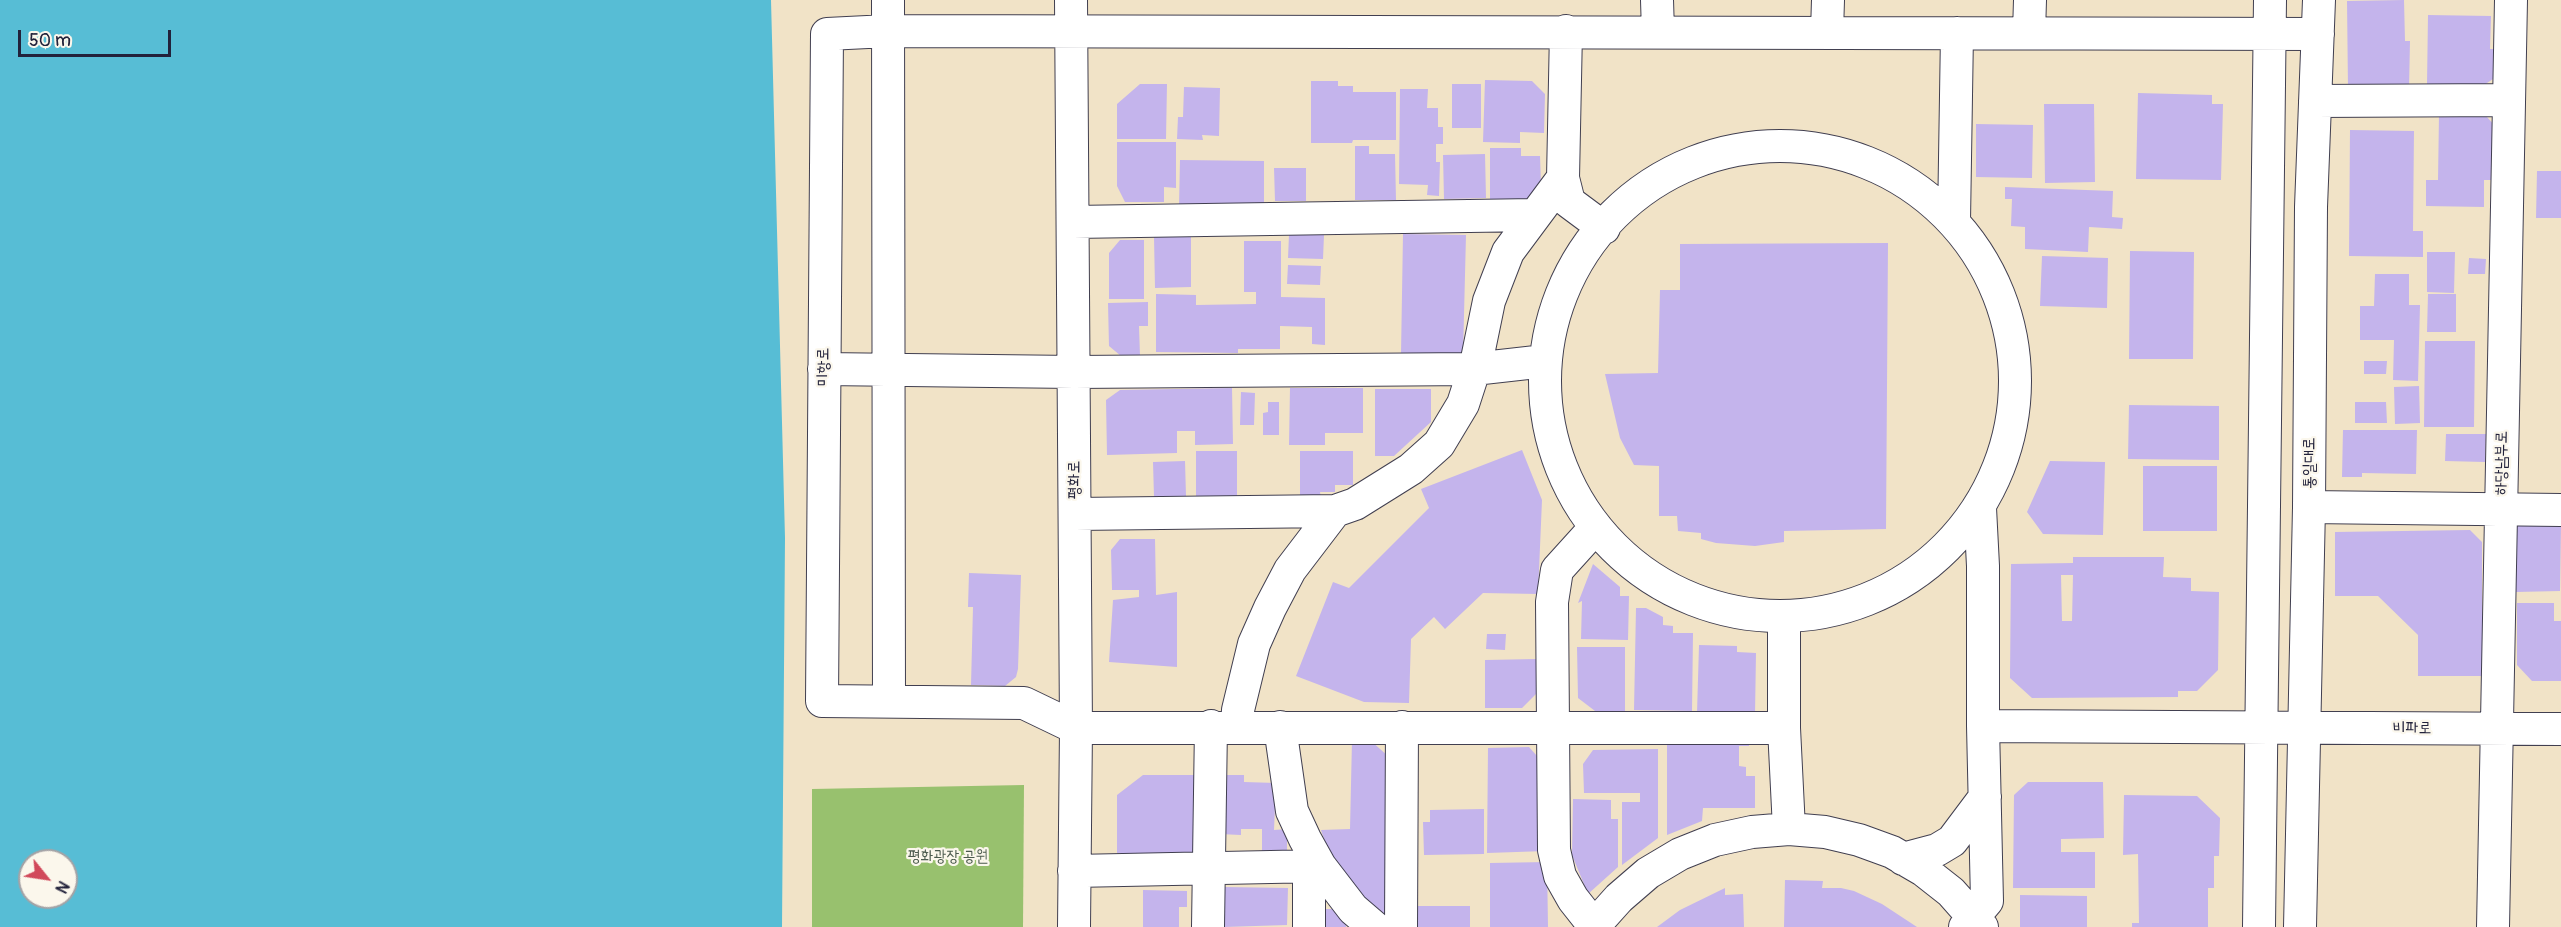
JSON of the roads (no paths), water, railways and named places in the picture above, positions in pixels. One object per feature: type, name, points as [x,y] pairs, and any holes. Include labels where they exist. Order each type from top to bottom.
[{"type":"street","points":[[888,0],[889,701],[1024,703],[1076,728],[1224,726],[1784,728]]},
{"type":"street","name":"평화로","points":[[1071,0],[1076,728],[1074,927]]},
{"type":"street","points":[[1657,0],[1658,32]]},
{"type":"street","points":[[1827,32],[1828,0]]},
{"type":"street","points":[[2029,33],[2030,0]]},
{"type":"street","points":[[2259,927],[2270,0]]},
{"type":"street","name":"통일대로","points":[[2300,927],[2310,507],[2311,207],[2319,0]]},
{"type":"street","name":"하당남부로","points":[[2493,927],[2511,0]]},
{"type":"street","points":[[888,31],[2318,34]]},
{"type":"street","name":"미항로","points":[[888,31],[827,33],[822,701],[889,701]]},
{"type":"street","points":[[1566,31],[1563,178],[1569,202],[1604,228]]},
{"type":"street","points":[[1954,220],[1956,33]]},
{"type":"street","points":[[2315,101],[2509,99]]},
{"type":"street","points":[[1805,146],[1876,164],[1937,204],[1954,220],[1989,269],[2010,325],[2016,373],[2014,409],[2003,456],[1980,508],[1947,548],[1900,584],[1846,608],[1784,618],[1732,613],[1680,595],[1633,567],[1595,528],[1564,477],[1547,420],[1545,361],[1552,323],[1565,286],[1583,252],[1604,228],[1664,175],[1732,150],[1805,146]]},
{"type":"street","points":[[1075,514],[1335,512],[1356,504],[1411,469],[1439,444],[1463,404],[1474,369],[1489,302],[1508,252],[1563,178]]},
{"type":"street","points":[[1073,222],[1535,215]]},
{"type":"street","points":[[824,369],[1074,372],[1474,369],[1545,361]]},
{"type":"street","points":[[2310,507],[2561,510]]},
{"type":"street","points":[[1595,528],[1557,570],[1552,602],[1555,727],[1554,850],[1560,876],[1573,899],[1594,927],[1619,898],[1648,873],[1680,854],[1715,840],[1752,832],[1789,829],[1825,832],[1859,840],[1903,859],[1923,870],[1951,892],[1974,924],[1987,901],[1983,726],[1983,566],[1980,508]]},
{"type":"street","points":[[1208,927],[1208,867],[1224,726],[1238,710],[1254,644],[1270,608],[1290,570],[1335,512]]},
{"type":"street","points":[[1784,618],[1784,728],[1789,829]]},
{"type":"street","name":"비파로","points":[[1983,726],[2561,729]]},
{"type":"street","points":[[1280,727],[1292,811],[1314,866],[1353,909],[1374,927]]},
{"type":"street","points":[[1401,927],[1402,727]]},
{"type":"street","points":[[1903,859],[1937,850],[1952,841],[1984,797]]},
{"type":"street","points":[[1074,871],[1314,866]]},
{"type":"street","points":[[1309,927],[1314,866]]},
{"type":"water","points":[[0,0],[771,0],[785,538],[782,927],[0,927]]},
{"type":"park label","name":"평화광장 공원","points":[[948,857]]}]
